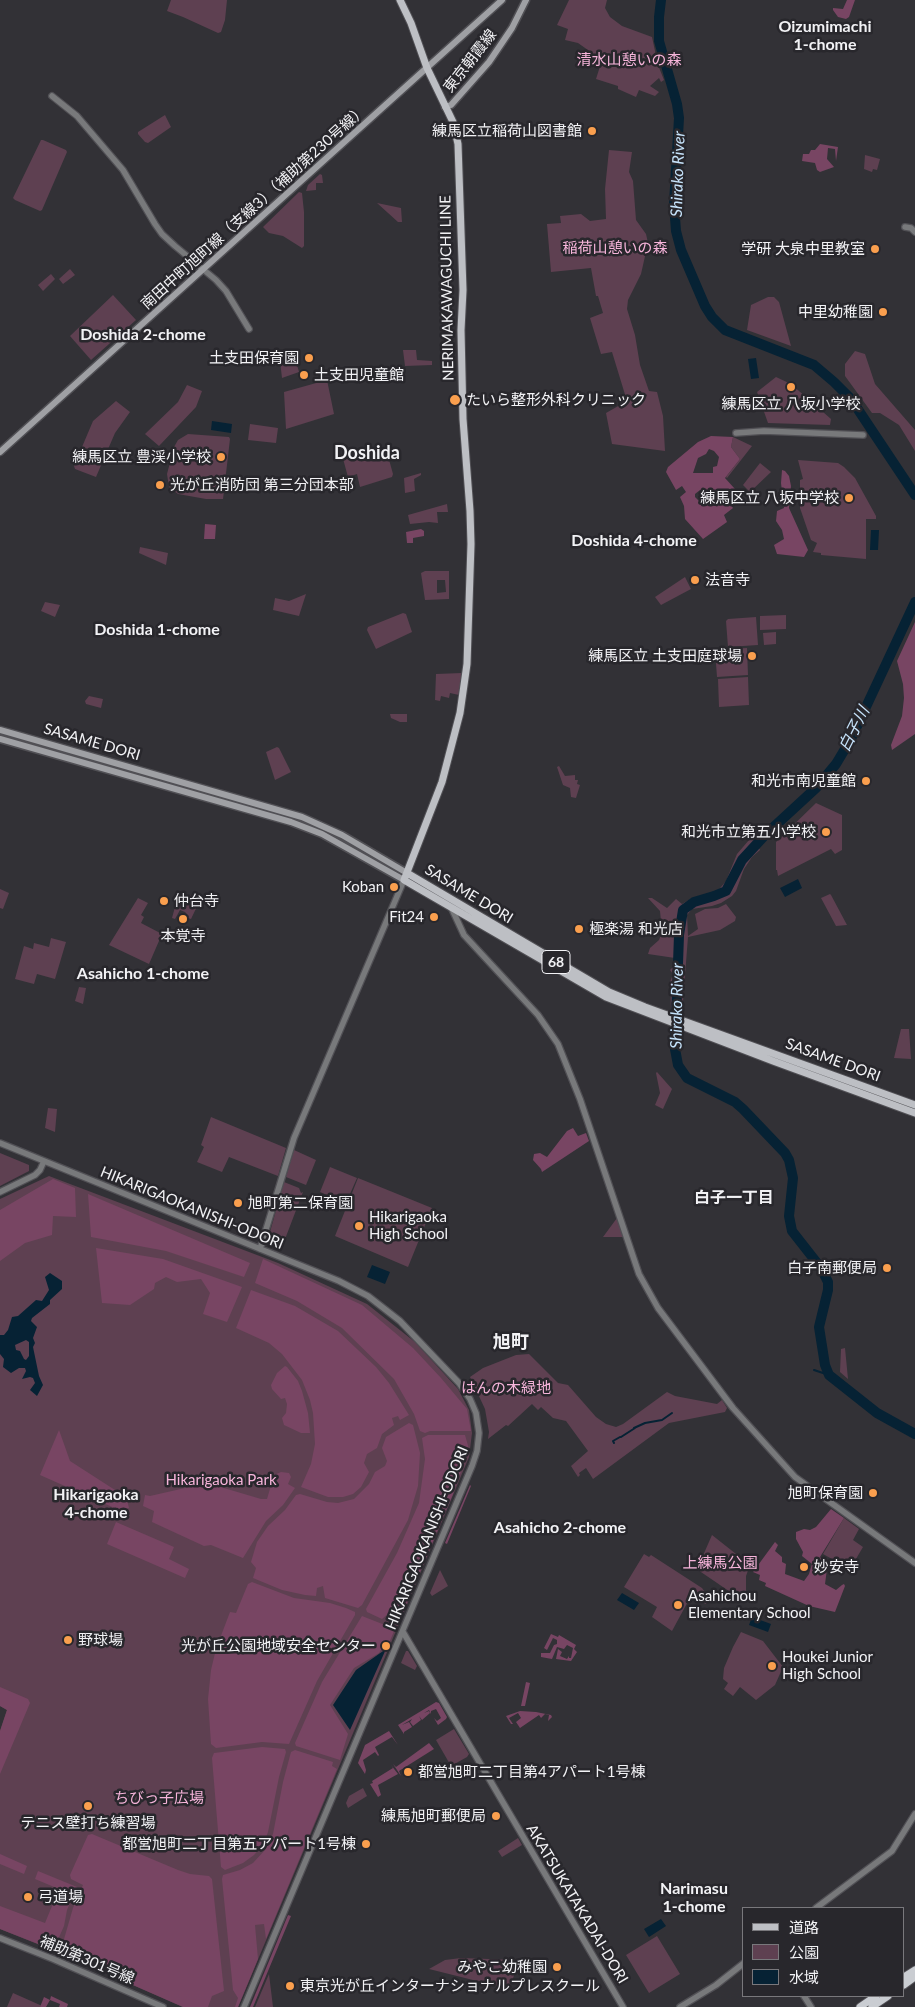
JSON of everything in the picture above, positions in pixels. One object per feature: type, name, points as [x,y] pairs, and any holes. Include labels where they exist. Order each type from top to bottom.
[{"type":"highway","points":[[860,2007],[875,1997]]},
{"type":"highway","points":[[872,2007],[887,1997]]},
{"type":"main road","name":"NERIMAKAWAGUCHI LINE","points":[[400,0],[456,134],[463,290],[461,330],[463,419],[470,511],[471,564],[467,664],[460,713],[447,767],[405,877]]},
{"type":"main road","name":"南田中町旭町線（支線3）（補助第230号線）","points":[[0,452],[502,0]]},
{"type":"main road","name":"東京朝霞線","points":[[445,107],[451,105],[489,62],[512,28],[526,0]]},
{"type":"main road","name":"SASAME DORI","points":[[0,730],[302,817],[342,835],[452,908],[606,997],[915,1105]]},
{"type":"main road","name":"SASAME DORI","points":[[0,739],[291,822],[322,834],[447,897],[609,992],[672,1020]]},
{"type":"main road","name":"SASAME DORI","points":[[691,1026],[915,1113]]},
{"type":"street","points":[[52,96],[77,116],[123,170],[162,234],[203,269],[226,292],[249,329]]},
{"type":"street","points":[[905,227],[911,228],[915,232]]},
{"type":"street","points":[[736,432],[863,435]]},
{"type":"street","points":[[260,1249],[294,1138],[405,877]]},
{"type":"street","points":[[447,897],[464,935],[538,1015],[558,1044],[580,1099],[637,1268],[658,1308],[732,1408],[795,1477],[915,1562]]},
{"type":"street","name":"HIKARIGAOKANISHI-ODORI","points":[[0,1143],[347,1284],[381,1304],[400,1321],[459,1383],[474,1406],[479,1429],[475,1458],[244,2007]]},
{"type":"street","points":[[0,1192],[35,1175],[44,1162]]},
{"type":"street","name":"AKATSUKATAKADAI-DORI","points":[[403,1632],[623,2007]]},
{"type":"street","points":[[817,1907],[892,1850],[915,1814]]},
{"type":"street","name":"補助第301号線","points":[[0,1938],[163,2007]]},
{"type":"street","points":[[680,2007],[742,1965]]},
{"type":"green space","points":[[171,0],[227,0],[225,20],[221,32],[218,33],[167,11]]},
{"type":"green space","name":"清水山憩いの森","points":[[569,0],[607,0],[605,8],[610,17],[622,26],[652,37],[658,65],[664,80],[661,82],[659,78],[650,86],[659,92],[655,96],[639,90],[636,97],[618,89],[618,86],[596,79],[602,60],[578,43],[565,40],[568,29],[557,25]]},
{"type":"green space","points":[[165,115],[171,127],[148,143],[145,142],[138,132]]},
{"type":"green space","points":[[41,140],[67,152],[40,211],[13,198]]},
{"type":"green space","name":"稲荷山憩いの森","points":[[609,150],[632,152],[629,172],[633,181],[636,220],[646,234],[648,243],[641,274],[628,300],[627,309],[635,335],[640,365],[649,391],[657,392],[663,416],[665,451],[612,444],[606,413],[627,401],[612,352],[601,354],[590,318],[603,313],[598,296],[596,296],[591,268],[551,272],[547,224],[561,223],[560,216],[581,214],[590,221],[606,219],[605,189]]},
{"type":"green space","points":[[865,155],[880,159],[877,170],[873,169],[872,172],[864,169]]},
{"type":"green space","points":[[320,174],[322,175],[323,183],[316,183],[316,190],[306,191],[308,185]]},
{"type":"green space","points":[[299,192],[302,193],[304,212],[304,246],[302,248],[283,236],[269,233],[263,227]]},
{"type":"green space","points":[[377,203],[401,208],[402,222],[398,222]]},
{"type":"green space","points":[[70,269],[75,275],[63,284],[59,279]]},
{"type":"green space","points":[[51,274],[55,279],[43,291],[38,285]]},
{"type":"green space","points":[[113,295],[136,320],[91,360],[70,336]]},
{"type":"green space","points":[[768,297],[774,297],[779,302],[791,346],[747,330],[751,305]]},
{"type":"green space","points":[[293,350],[299,372],[282,378],[281,358]]},
{"type":"green space","points":[[403,350],[416,350],[417,360],[432,361],[432,365],[405,366]]},
{"type":"green space","points":[[855,351],[865,354],[875,384],[915,430],[915,451],[899,425],[880,413],[872,413],[845,376],[845,364]]},
{"type":"green space","points":[[776,377],[791,384],[831,419],[830,425],[768,423],[757,392]]},
{"type":"green space","points":[[327,380],[334,414],[286,429],[284,392]]},
{"type":"green space","points":[[187,385],[202,391],[196,407],[159,446],[145,434],[178,402]]},
{"type":"green space","points":[[116,401],[130,412],[115,433],[96,477],[75,469],[74,466],[93,421]]},
{"type":"green space","points":[[250,424],[278,428],[276,443],[248,440]]},
{"type":"green space","points":[[188,434],[229,437],[223,499],[206,499],[178,494],[169,487],[167,474],[174,447],[178,440]]},
{"type":"green space","points":[[733,437],[752,446],[727,478],[740,459],[731,447]]},
{"type":"green space","points":[[379,448],[381,457],[388,456],[393,474],[392,477],[360,487],[357,474],[348,477],[342,455],[354,451]]},
{"type":"green space","points":[[798,460],[838,463],[855,478],[876,516],[876,519],[866,519],[866,559],[821,555],[821,553],[813,552],[817,543],[811,540],[800,508],[800,480],[803,479]]},
{"type":"green space","points":[[760,463],[771,472],[750,492],[743,485]]},
{"type":"green space","points":[[421,473],[421,475],[414,479],[415,491],[405,493],[404,478]]},
{"type":"green space","points":[[447,504],[448,512],[437,512],[438,523],[410,524],[408,515]]},
{"type":"green space","points":[[140,547],[168,553],[166,565],[139,553]]},
{"type":"green space","points":[[425,571],[449,571],[449,599],[425,600],[421,573]],"holes":[[[437,580],[445,580],[446,592],[437,593]]]},
{"type":"green space","points":[[685,577],[691,589],[661,605],[655,597]]},
{"type":"green space","points":[[306,594],[299,616],[273,610],[275,598],[289,601]]},
{"type":"green space","points":[[45,602],[60,605],[55,617],[41,611]]},
{"type":"green space","points":[[403,613],[406,614],[412,632],[376,649],[367,630],[368,627]]},
{"type":"green space","points":[[786,615],[786,629],[760,630],[760,616]]},
{"type":"green space","points":[[756,617],[758,645],[728,647],[726,621],[728,619]]},
{"type":"green space","points":[[776,632],[776,644],[764,645],[763,633]]},
{"type":"green space","points":[[747,648],[748,675],[717,677],[715,650]]},
{"type":"green space","points":[[462,673],[459,695],[450,693],[449,698],[441,696],[440,701],[435,700],[436,674]]},
{"type":"green space","points":[[748,677],[749,705],[719,707],[718,679]]},
{"type":"green space","points":[[89,696],[103,699],[101,708],[86,704],[85,701]]},
{"type":"green space","points":[[390,714],[407,714],[407,722],[400,722],[391,718]]},
{"type":"green space","points":[[277,747],[291,772],[275,780],[266,752]]},
{"type":"green space","points":[[559,766],[565,776],[575,775],[575,780],[578,780],[577,784],[580,785],[576,798],[571,797],[570,788],[563,785],[557,767]]},
{"type":"green space","points":[[816,803],[842,815],[842,850],[835,854],[831,849],[778,876],[776,870],[776,842]]},
{"type":"green space","points":[[754,839],[760,850],[752,857],[744,869],[736,891],[732,896],[712,906],[692,909],[687,915],[688,936],[698,929],[695,914],[705,909],[718,908],[726,904],[736,917],[735,921],[720,930],[688,937],[682,1014],[671,1010],[670,982],[673,974],[670,970],[674,966],[675,958],[648,954],[650,948],[659,940],[662,932],[660,911],[648,898],[652,898],[667,908],[676,899],[682,904],[692,898],[716,893],[726,881],[737,854],[749,840]]},
{"type":"green space","points":[[0,889],[9,893],[3,909],[0,908]]},
{"type":"green space","points":[[198,893],[202,896],[191,919],[188,918],[189,916],[185,912],[180,910],[175,919],[172,918],[175,907],[181,898]]},
{"type":"green space","points":[[830,894],[847,925],[836,926],[821,898]]},
{"type":"green space","points":[[138,898],[148,903],[141,915],[144,917],[141,923],[162,934],[149,964],[109,945]]},
{"type":"green space","points":[[51,938],[66,942],[55,979],[37,974],[34,984],[15,979],[24,946],[33,949],[34,943],[49,947]]},
{"type":"green space","points":[[79,987],[86,988],[83,1004],[75,1001]]},
{"type":"green space","points":[[901,1029],[909,1029],[911,1059],[894,1058]]},
{"type":"green space","points":[[657,1072],[672,1089],[663,1109],[655,1105],[660,1093]]},
{"type":"green space","points":[[48,1108],[57,1109],[55,1132],[45,1128]]},
{"type":"green space","points":[[211,1117],[286,1148],[278,1176],[229,1157],[222,1172],[197,1162],[204,1147],[201,1145]]},
{"type":"green space","points":[[294,1150],[316,1160],[306,1185],[286,1177]]},
{"type":"green space","points":[[0,1153],[29,1165],[29,1171],[0,1186]]},
{"type":"green space","points":[[330,1167],[357,1178],[346,1203],[320,1192]]},
{"type":"green space","name":"Hikarigaoka Park","points":[[49,1176],[278,1263],[367,1304],[415,1342],[458,1389],[469,1410],[472,1433],[469,1457],[238,2007],[183,2007],[0,1929],[0,1731],[7,1710],[0,1706],[0,1199]]},
{"type":"green space","points":[[358,1178],[432,1208],[408,1267],[335,1236]]},
{"type":"green space","points":[[284,1182],[299,1188],[301,1193],[303,1192],[282,1247],[270,1243],[268,1239]]},
{"type":"green space","points":[[617,1218],[623,1237],[603,1237]]},
{"type":"green space","points":[[845,1348],[848,1379],[840,1372],[841,1349]]},
{"type":"green space","name":"はんの木緑地","points":[[529,1354],[558,1383],[568,1385],[596,1417],[606,1424],[616,1427],[667,1392],[675,1396],[717,1404],[722,1400],[727,1408],[725,1412],[669,1423],[593,1479],[586,1468],[579,1473],[578,1477],[571,1466],[588,1451],[566,1421],[553,1418],[541,1407],[538,1410],[532,1404],[508,1426],[506,1425],[488,1439],[489,1432],[485,1409],[470,1377],[483,1368],[516,1355]]},
{"type":"green space","points":[[844,1518],[859,1529],[853,1540],[863,1547],[850,1569],[823,1554]]},
{"type":"green space","name":"上練馬公園","points":[[712,1535],[750,1565],[746,1576],[746,1599],[742,1600],[698,1570]]},
{"type":"green space","points":[[644,1554],[649,1557],[651,1555],[702,1588],[709,1598],[706,1604],[691,1596],[672,1631],[652,1617],[657,1607],[624,1587]]},
{"type":"green space","points":[[440,1570],[448,1586],[432,1596],[430,1593]]},
{"type":"green space","points":[[741,1632],[763,1641],[783,1667],[775,1685],[756,1700],[740,1687],[733,1696],[724,1689],[728,1683],[723,1679],[724,1668]]},
{"type":"green space","points":[[406,1651],[408,1651],[417,1666],[415,1670],[401,1663]]},
{"type":"green space","points":[[454,1729],[469,1754],[451,1766],[436,1740]]},
{"type":"green space","points":[[363,1788],[367,1796],[348,1808],[346,1803],[349,1796]]},
{"type":"green space","points":[[518,1838],[522,1845],[502,1857],[498,1851]]},
{"type":"green space","points":[[657,1936],[680,1974],[649,1993],[626,1955]]},
{"type":"green space","points":[[461,1958],[517,1960],[519,1962],[509,1989],[429,1969],[445,1960]]},
{"type":"green space","points":[[269,1974],[273,2007],[255,2007]]},
{"type":"green space","points":[[13,1993],[41,2005],[40,2007],[7,2007]]},
{"type":"shaded area","points":[[847,0],[855,0],[849,17],[846,19],[838,17],[833,8],[843,9]]},
{"type":"shaded area","points":[[820,144],[838,147],[836,161],[835,149],[828,148],[827,159],[834,167],[820,172],[817,170],[815,163],[802,161],[803,154],[809,154],[811,150],[815,150]]},
{"type":"shaded area","points":[[711,436],[733,437],[731,447],[740,459],[725,478],[735,489],[726,499],[733,508],[724,515],[727,522],[703,539],[685,519],[684,506],[680,497],[686,492],[682,486],[676,490],[666,472],[668,467],[698,442]],"holes":[[[709,449],[714,451],[719,457],[717,466],[713,467],[713,473],[693,473],[698,458],[706,454]],[[700,490],[703,491],[708,501],[703,505],[695,497],[695,494]]]},
{"type":"shaded area","points":[[782,470],[789,476],[791,486],[789,508],[808,550],[804,557],[777,554],[774,545],[784,539],[782,530],[776,521],[777,511],[784,508],[781,483]]},
{"type":"shaded area","points":[[205,524],[216,525],[215,539],[204,539]]},
{"type":"shaded area","points":[[421,529],[424,531],[424,536],[413,538],[413,543],[407,543],[406,532]]},
{"type":"shaded area","points":[[915,622],[915,734],[892,750],[891,745],[902,716],[904,698],[903,684],[897,661]]},
{"type":"shaded area","points":[[573,1128],[578,1136],[586,1133],[589,1141],[542,1172],[533,1160],[534,1154],[540,1153],[547,1157],[567,1131]]},
{"type":"shaded area","points":[[53,1179],[75,1188],[76,1217],[53,1216],[52,1235],[25,1243],[0,1261],[0,1210]]},
{"type":"shaded area","points":[[88,1194],[250,1263],[244,1277],[166,1251],[91,1237]]},
{"type":"shaded area","points":[[96,1248],[163,1259],[242,1287],[227,1322],[203,1314],[210,1293],[201,1279],[177,1282],[166,1277],[155,1283],[154,1289],[130,1305],[102,1303]]},
{"type":"shaded area","points":[[263,1259],[362,1305],[413,1348],[441,1378],[467,1409],[471,1431],[430,1431],[425,1433],[420,1431],[414,1414],[394,1379],[342,1328],[297,1301],[255,1283]]},
{"type":"shaded area","points":[[251,1290],[295,1306],[338,1331],[376,1367],[389,1383],[409,1415],[400,1420],[398,1416],[392,1418],[394,1425],[382,1434],[377,1448],[367,1454],[364,1463],[369,1472],[361,1487],[353,1494],[343,1497],[328,1497],[301,1487],[311,1464],[315,1444],[313,1413],[310,1400],[302,1380],[282,1354],[269,1343],[236,1328]]},
{"type":"shaded area","points":[[285,1366],[298,1381],[302,1391],[308,1413],[310,1433],[301,1433],[284,1425],[282,1418],[286,1413],[287,1404],[285,1398],[281,1399],[272,1389],[271,1385],[277,1373]]},
{"type":"shaded area","points":[[409,1423],[413,1425],[420,1453],[418,1486],[408,1520],[362,1605],[358,1608],[325,1598],[323,1586],[317,1588],[316,1596],[305,1595],[282,1590],[253,1578],[256,1568],[251,1562],[257,1542],[268,1526],[285,1510],[296,1495],[300,1494],[327,1502],[338,1503],[354,1499],[369,1484],[375,1472],[385,1466],[387,1461],[382,1448],[386,1437]]},
{"type":"shaded area","points":[[59,1430],[70,1461],[115,1490],[125,1492],[129,1508],[119,1510],[40,1475]]},
{"type":"shaded area","points":[[428,1435],[465,1435],[469,1449],[453,1494],[403,1612],[391,1611],[382,1619],[367,1612],[366,1609],[397,1553],[419,1503],[425,1459],[422,1438]]},
{"type":"shaded area","points":[[281,1472],[289,1473],[291,1477],[288,1484],[295,1488],[283,1505],[266,1521],[243,1558],[211,1545],[204,1546],[152,1522],[154,1511],[143,1506],[145,1495],[150,1496],[207,1483],[261,1499],[267,1499],[274,1475]]},
{"type":"shaded area","points":[[471,1486],[447,1544],[445,1543]]},
{"type":"shaded area","points":[[831,1509],[844,1518],[820,1557],[827,1569],[825,1584],[836,1590],[844,1584],[845,1586],[835,1612],[809,1606],[765,1586],[766,1583],[759,1580],[760,1575],[753,1572],[775,1542],[778,1545],[775,1551],[782,1557],[782,1562],[786,1564],[785,1574],[804,1581],[809,1574],[812,1564],[802,1556],[803,1552],[796,1539],[796,1532],[816,1527]]},
{"type":"shaded area","points":[[116,1522],[174,1547],[169,1559],[189,1569],[185,1578],[107,1544]]},
{"type":"shaded area","points":[[252,1582],[294,1598],[330,1603],[346,1608],[355,1612],[355,1615],[317,1681],[289,1744],[262,1742],[216,1748],[211,1744],[208,1699],[211,1670],[216,1649],[230,1612],[236,1613],[248,1584]]},
{"type":"shaded area","points":[[362,1616],[395,1629],[389,1643],[385,1643],[379,1653],[354,1668],[330,1705],[348,1734],[340,1760],[296,1746],[295,1743],[322,1682]]},
{"type":"shaded area","points":[[551,1634],[558,1637],[559,1635],[576,1645],[574,1649],[577,1652],[571,1661],[556,1659],[558,1649],[562,1652],[560,1656],[567,1659],[569,1656],[571,1658],[573,1648],[567,1645],[564,1649],[557,1647],[552,1659],[541,1657],[541,1653],[550,1653],[554,1645],[557,1644],[557,1640],[553,1638],[547,1650],[544,1648]]},
{"type":"shaded area","points":[[526,1682],[530,1683],[525,1706],[521,1706]]},
{"type":"shaded area","points":[[0,1687],[28,1699],[30,1703],[0,1774],[0,1731],[7,1710],[0,1706]]},
{"type":"shaded area","points":[[436,1702],[439,1703],[447,1717],[446,1719],[438,1725],[434,1718],[437,1721],[441,1718],[436,1709],[431,1711],[431,1714],[429,1710],[424,1713],[429,1711],[430,1713],[422,1720],[419,1716],[421,1720],[413,1726],[410,1722],[412,1719],[402,1725],[409,1722],[412,1727],[404,1732],[404,1734],[398,1725]]},
{"type":"shaded area","points":[[520,1711],[536,1712],[551,1715],[552,1717],[548,1721],[549,1715],[545,1714],[541,1718],[539,1715],[520,1728],[516,1722],[521,1718],[518,1713],[509,1718],[513,1724],[511,1724],[506,1716]]},
{"type":"shaded area","points":[[389,1731],[398,1745],[392,1737],[375,1747],[379,1755],[375,1752],[363,1760],[366,1770],[365,1774],[358,1763],[365,1745]]},
{"type":"shaded area","points":[[429,1743],[434,1749],[399,1771],[401,1776],[393,1764],[396,1767]]},
{"type":"shaded area","points":[[262,1747],[285,1749],[286,1752],[268,1832],[263,1845],[254,1855],[243,1863],[225,1870],[221,1867],[212,1758],[214,1753]]},
{"type":"shaded area","points":[[295,1750],[333,1762],[332,1766],[337,1769],[266,1939],[264,1924],[255,1925],[258,1959],[238,2007],[235,2007],[238,1998],[233,1990],[222,1879],[223,1875],[240,1870],[253,1863],[265,1850],[273,1834],[291,1752]]},
{"type":"shaded area","points":[[391,1765],[398,1774],[378,1785],[381,1795],[378,1797],[370,1784],[393,1768]]},
{"type":"shaded area","points":[[92,1834],[178,1870],[190,1874],[209,1876],[212,1879],[224,1991],[212,1996],[208,2007],[183,2007],[60,1953],[73,1908],[83,1885],[71,1879],[70,1875],[88,1835]]},
{"type":"shaded area","points":[[0,1854],[27,1866],[24,1874],[0,1864]]},
{"type":"shaded area","points":[[38,1871],[77,1887],[67,1910],[64,1926],[56,1944],[54,1943],[51,1949],[0,1929],[0,1906],[45,1923],[59,1889],[35,1879]]},
{"type":"shaded area","points":[[288,1915],[291,1916],[253,2007],[250,2007]]},
{"type":"shaded area","points":[[51,1996],[68,2004],[67,2007],[59,2007],[60,2004],[50,2000]]},
{"type":"shaded area","points":[[44,1997],[50,2000],[46,2007],[40,2007]]},
{"type":"water","points":[[756,358],[759,378],[751,379],[748,359]]},
{"type":"water","points":[[212,421],[232,424],[231,433],[211,430]]},
{"type":"water","points":[[871,530],[879,530],[878,550],[870,550]]},
{"type":"water","points":[[798,879],[802,888],[785,897],[780,888]]},
{"type":"water","points":[[372,1265],[390,1272],[385,1284],[367,1277]]},
{"type":"water","points":[[50,1273],[62,1281],[62,1289],[50,1300],[50,1304],[32,1318],[31,1321],[37,1327],[33,1338],[35,1343],[33,1347],[39,1376],[43,1385],[37,1396],[30,1390],[35,1383],[33,1378],[22,1379],[26,1371],[25,1368],[19,1368],[11,1373],[3,1367],[4,1359],[0,1354],[0,1335],[4,1335],[8,1330],[12,1317],[18,1316],[36,1300],[42,1301],[49,1290],[45,1277]],"holes":[[[26,1340],[29,1342],[29,1356],[26,1360],[20,1351],[16,1350],[15,1345]]]},
{"type":"water","points":[[622,1593],[639,1603],[634,1610],[617,1600]]},
{"type":"water","points":[[752,1617],[771,1624],[768,1632],[749,1625]]},
{"type":"water","points":[[386,1649],[350,1730],[333,1705],[356,1670]]},
{"type":"water","points":[[661,1919],[666,1926],[649,1937],[644,1929]]},
{"type":"waterway","name":"Shirako River","points":[[661,0],[659,41],[677,104],[679,118],[674,204],[676,231],[681,250],[705,306],[712,317],[725,330],[814,365],[834,382],[851,399],[915,495]]},
{"type":"waterway","name":"Shirako River","points":[[915,602],[851,739],[836,764],[816,788],[765,835],[742,860],[726,891],[694,902],[683,910],[679,935],[675,1049],[678,1065],[687,1078],[735,1102],[785,1153],[789,1160],[793,1178],[789,1216],[792,1231],[821,1268],[828,1282],[828,1290],[819,1327],[825,1365],[829,1375],[877,1413],[915,1434]]},
{"type":"waterway","points":[[814,1370],[829,1375]]},
{"type":"waterway","points":[[634,1428],[645,1423],[662,1420],[672,1413]]},
{"type":"waterway","points":[[621,1437],[635,1428]]},
{"type":"waterway","points":[[614,1443],[613,1441],[620,1437]]},
{"type":"place","name":"練馬区立稲荷山図書館","points":[[592,131]]},
{"type":"place","name":"学研 大泉中里教室","points":[[875,249]]},
{"type":"place","name":"中里幼稚園","points":[[883,312]]},
{"type":"place","name":"土支田保育園","points":[[309,358]]},
{"type":"place","name":"土支田児童館","points":[[304,375]]},
{"type":"place","name":"練馬区立 八坂小学校","points":[[791,387]]},
{"type":"place","name":"たいら整形外科クリニック","points":[[455,400]]},
{"type":"place","name":"練馬区立 豊渓小学校","points":[[221,457]]},
{"type":"place","name":"光が丘消防団 第三分団本部","points":[[160,485]]},
{"type":"place","name":"練馬区立 八坂中学校","points":[[849,498]]},
{"type":"place","name":"法音寺","points":[[695,580]]},
{"type":"place","name":"練馬区立 土支田庭球場","points":[[752,656]]},
{"type":"place","name":"和光市南児童館","points":[[866,781]]},
{"type":"place","name":"和光市立第五小学校","points":[[826,832]]},
{"type":"place","name":"Koban","points":[[394,887]]},
{"type":"place","name":"仲台寺","points":[[164,901]]},
{"type":"place","name":"Fit24","points":[[434,917]]},
{"type":"place","name":"本覚寺","points":[[183,919]]},
{"type":"place","name":"極楽湯 和光店","points":[[579,929]]},
{"type":"place","name":"旭町第二保育園","points":[[238,1203]]},
{"type":"place","name":"Hikarigaoka High School","points":[[359,1226]]},
{"type":"place","name":"白子南郵便局","points":[[887,1268]]},
{"type":"place","name":"旭町保育園","points":[[873,1493]]},
{"type":"place","name":"妙安寺","points":[[804,1567]]},
{"type":"place","name":"Asahichou Elementary School","points":[[678,1605]]},
{"type":"place","name":"野球場","points":[[68,1640]]},
{"type":"place","name":"光が丘公園地域安全センター","points":[[386,1646]]},
{"type":"place","name":"Houkei Junior High School","points":[[772,1666]]},
{"type":"place","name":"都営旭町二丁目第4アパート1号棟","points":[[408,1772]]},
{"type":"place","name":"テニス壁打ち練習場","points":[[88,1806]]},
{"type":"place","name":"練馬旭町郵便局","points":[[496,1816]]},
{"type":"place","name":"都営旭町二丁目第五アパート1号棟","points":[[366,1844]]},
{"type":"place","name":"弓道場","points":[[28,1897]]},
{"type":"place","name":"みやこ幼稚園","points":[[557,1967]]},
{"type":"place","name":"東京光が丘インターナショナルプレスクール","points":[[290,1986]]},
{"type":"district","name":"Oizumimachi 1-chome","points":[[825,36]]},
{"type":"district","name":"Doshida 2-chome","points":[[143,335]]},
{"type":"district","name":"Doshida","points":[[367,453]]},
{"type":"district","name":"Doshida 4-chome","points":[[634,541]]},
{"type":"district","name":"Doshida 1-chome","points":[[157,630]]},
{"type":"district","name":"Asahicho 1-chome","points":[[143,974]]},
{"type":"district","name":"白子一丁目","points":[[734,1198]]},
{"type":"district","name":"旭町","points":[[511,1342]]},
{"type":"district","name":"Hikarigaoka 4-chome","points":[[96,1504]]},
{"type":"district","name":"Asahicho 2-chome","points":[[560,1528]]},
{"type":"district","name":"Narimasu 1-chome","points":[[694,1898]]},
{"type":"water label","name":"白子川","points":[[854,729]]},
{"type":"park label","name":"ちびっ子広場","points":[[159,1798]]}]
